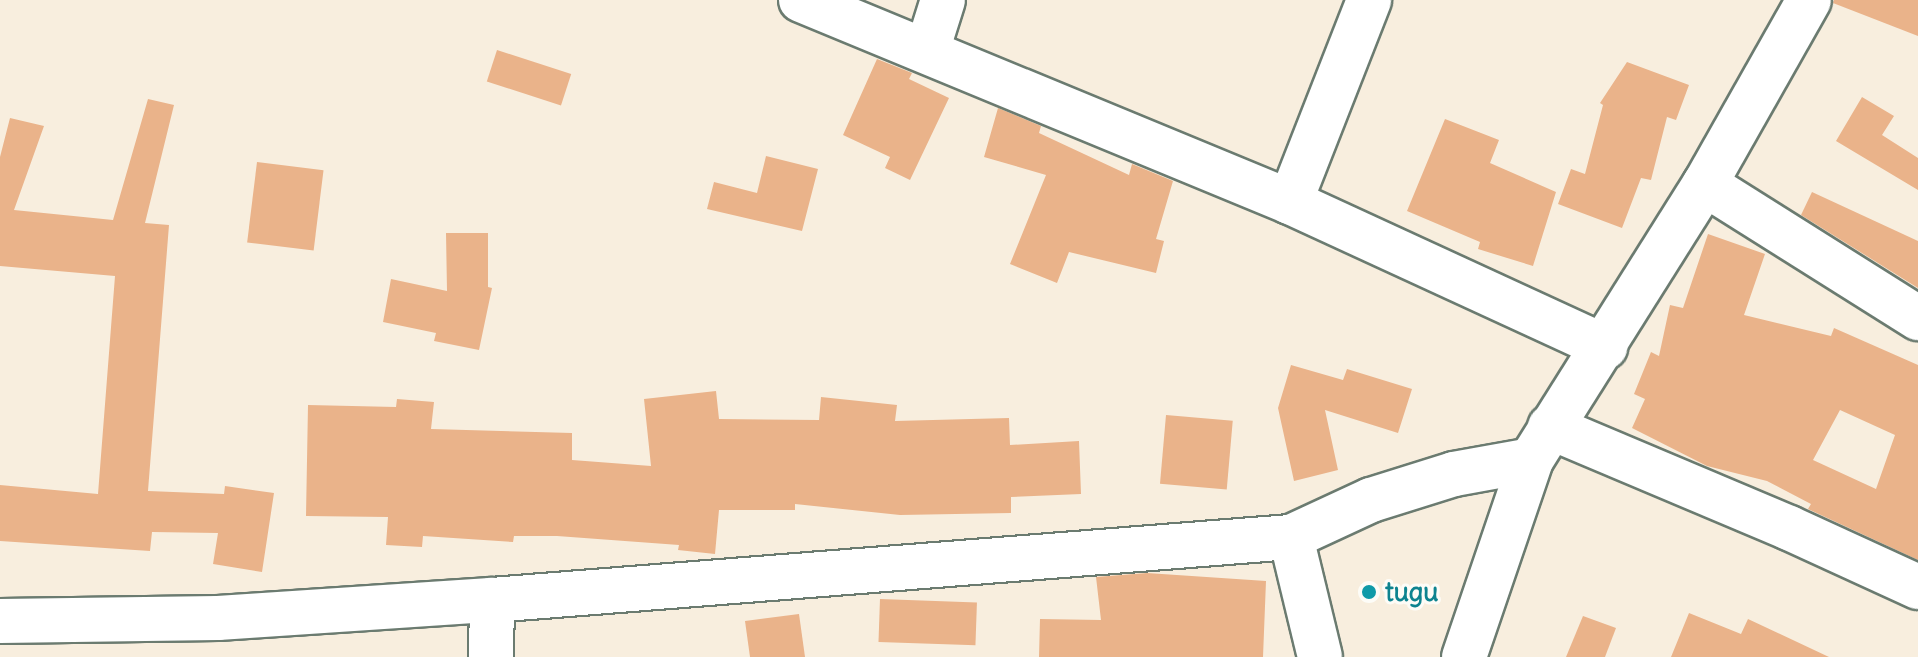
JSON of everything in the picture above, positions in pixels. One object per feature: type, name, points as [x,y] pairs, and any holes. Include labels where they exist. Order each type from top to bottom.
[{"type":"street","points":[[801,0],[1290,202],[1605,347]]},
{"type":"street","points":[[927,51],[943,0]]},
{"type":"street","points":[[1290,202],[1369,0]]},
{"type":"street","points":[[1464,657],[1541,444],[1705,184],[1809,0]]},
{"type":"street","points":[[1705,184],[1918,318]]},
{"type":"street","points":[[0,621],[218,618],[492,600],[1291,537],[1371,500],[1541,444],[1789,528],[1918,587]]},
{"type":"street","points":[[1291,537],[1320,657]]},
{"type":"street","points":[[491,657],[492,600]]},
{"type":"building","points":[[1834,0],[1918,0],[1918,36],[1833,3]]},
{"type":"building","points":[[497,50],[571,74],[561,105],[487,81]]},
{"type":"building","points":[[877,59],[912,73],[909,79],[949,98],[910,180],[885,168],[890,157],[843,135]]},
{"type":"building","points":[[1627,62],[1689,85],[1676,120],[1667,117],[1651,180],[1641,178],[1622,228],[1558,204],[1571,169],[1585,174],[1603,105],[1600,103]]},
{"type":"building","points":[[1862,97],[1894,116],[1882,135],[1918,158],[1918,190],[1836,141]]},
{"type":"building","points":[[148,99],[174,105],[145,223],[169,225],[148,491],[224,494],[225,486],[274,493],[262,572],[213,564],[218,533],[152,532],[150,551],[0,541],[0,485],[98,494],[115,276],[0,266],[0,157],[10,118],[44,126],[14,210],[113,220]]},
{"type":"building","points":[[998,108],[1041,126],[1039,133],[1129,175],[1132,164],[1173,181],[1156,239],[1164,241],[1156,273],[1069,252],[1057,283],[1010,264],[1046,175],[984,157]]},
{"type":"building","points":[[1445,119],[1499,140],[1490,163],[1556,192],[1533,266],[1478,249],[1480,242],[1407,211]]},
{"type":"building","points":[[766,156],[818,169],[802,231],[707,209],[714,182],[757,193]]},
{"type":"building","points":[[257,162],[324,170],[314,251],[247,242]]},
{"type":"building","points":[[1812,192],[1918,241],[1918,288],[1801,215]]},
{"type":"building","points":[[446,233],[488,233],[488,287],[492,288],[479,350],[434,341],[436,333],[383,322],[391,279],[447,291]]},
{"type":"building","points":[[1708,234],[1765,254],[1744,315],[1831,336],[1834,328],[1918,365],[1918,560],[1808,509],[1811,504],[1767,481],[1707,466],[1632,428],[1645,399],[1634,394],[1651,352],[1659,356],[1670,305],[1683,308]],"holes":[[[1840,410],[1895,435],[1876,489],[1813,460]]]},
{"type":"building","points":[[1291,365],[1343,380],[1347,369],[1412,389],[1398,433],[1325,410],[1338,470],[1294,481],[1278,408]]},
{"type":"building","points":[[716,391],[719,419],[819,420],[821,397],[897,405],[895,421],[1009,418],[1010,445],[1079,441],[1081,494],[1011,497],[1011,513],[900,515],[795,504],[795,510],[719,510],[715,554],[678,550],[679,545],[557,536],[514,536],[513,542],[423,536],[422,547],[386,545],[388,517],[306,516],[308,405],[396,407],[397,399],[434,402],[431,429],[572,433],[572,460],[651,466],[644,399]]},
{"type":"building","points":[[1166,415],[1233,421],[1227,490],[1160,484]]},
{"type":"building","points":[[1147,573],[1266,581],[1263,657],[1039,657],[1040,619],[1101,620],[1096,577]]},
{"type":"building","points":[[880,599],[977,602],[975,645],[878,642]]},
{"type":"building","points":[[1689,613],[1741,634],[1748,619],[1829,657],[1671,657]]},
{"type":"building","points":[[799,614],[805,657],[750,657],[745,621]]},
{"type":"building","points":[[1583,616],[1616,628],[1605,657],[1566,657]]},
{"type":"place","name":"tugu","points":[[1369,592]]}]
